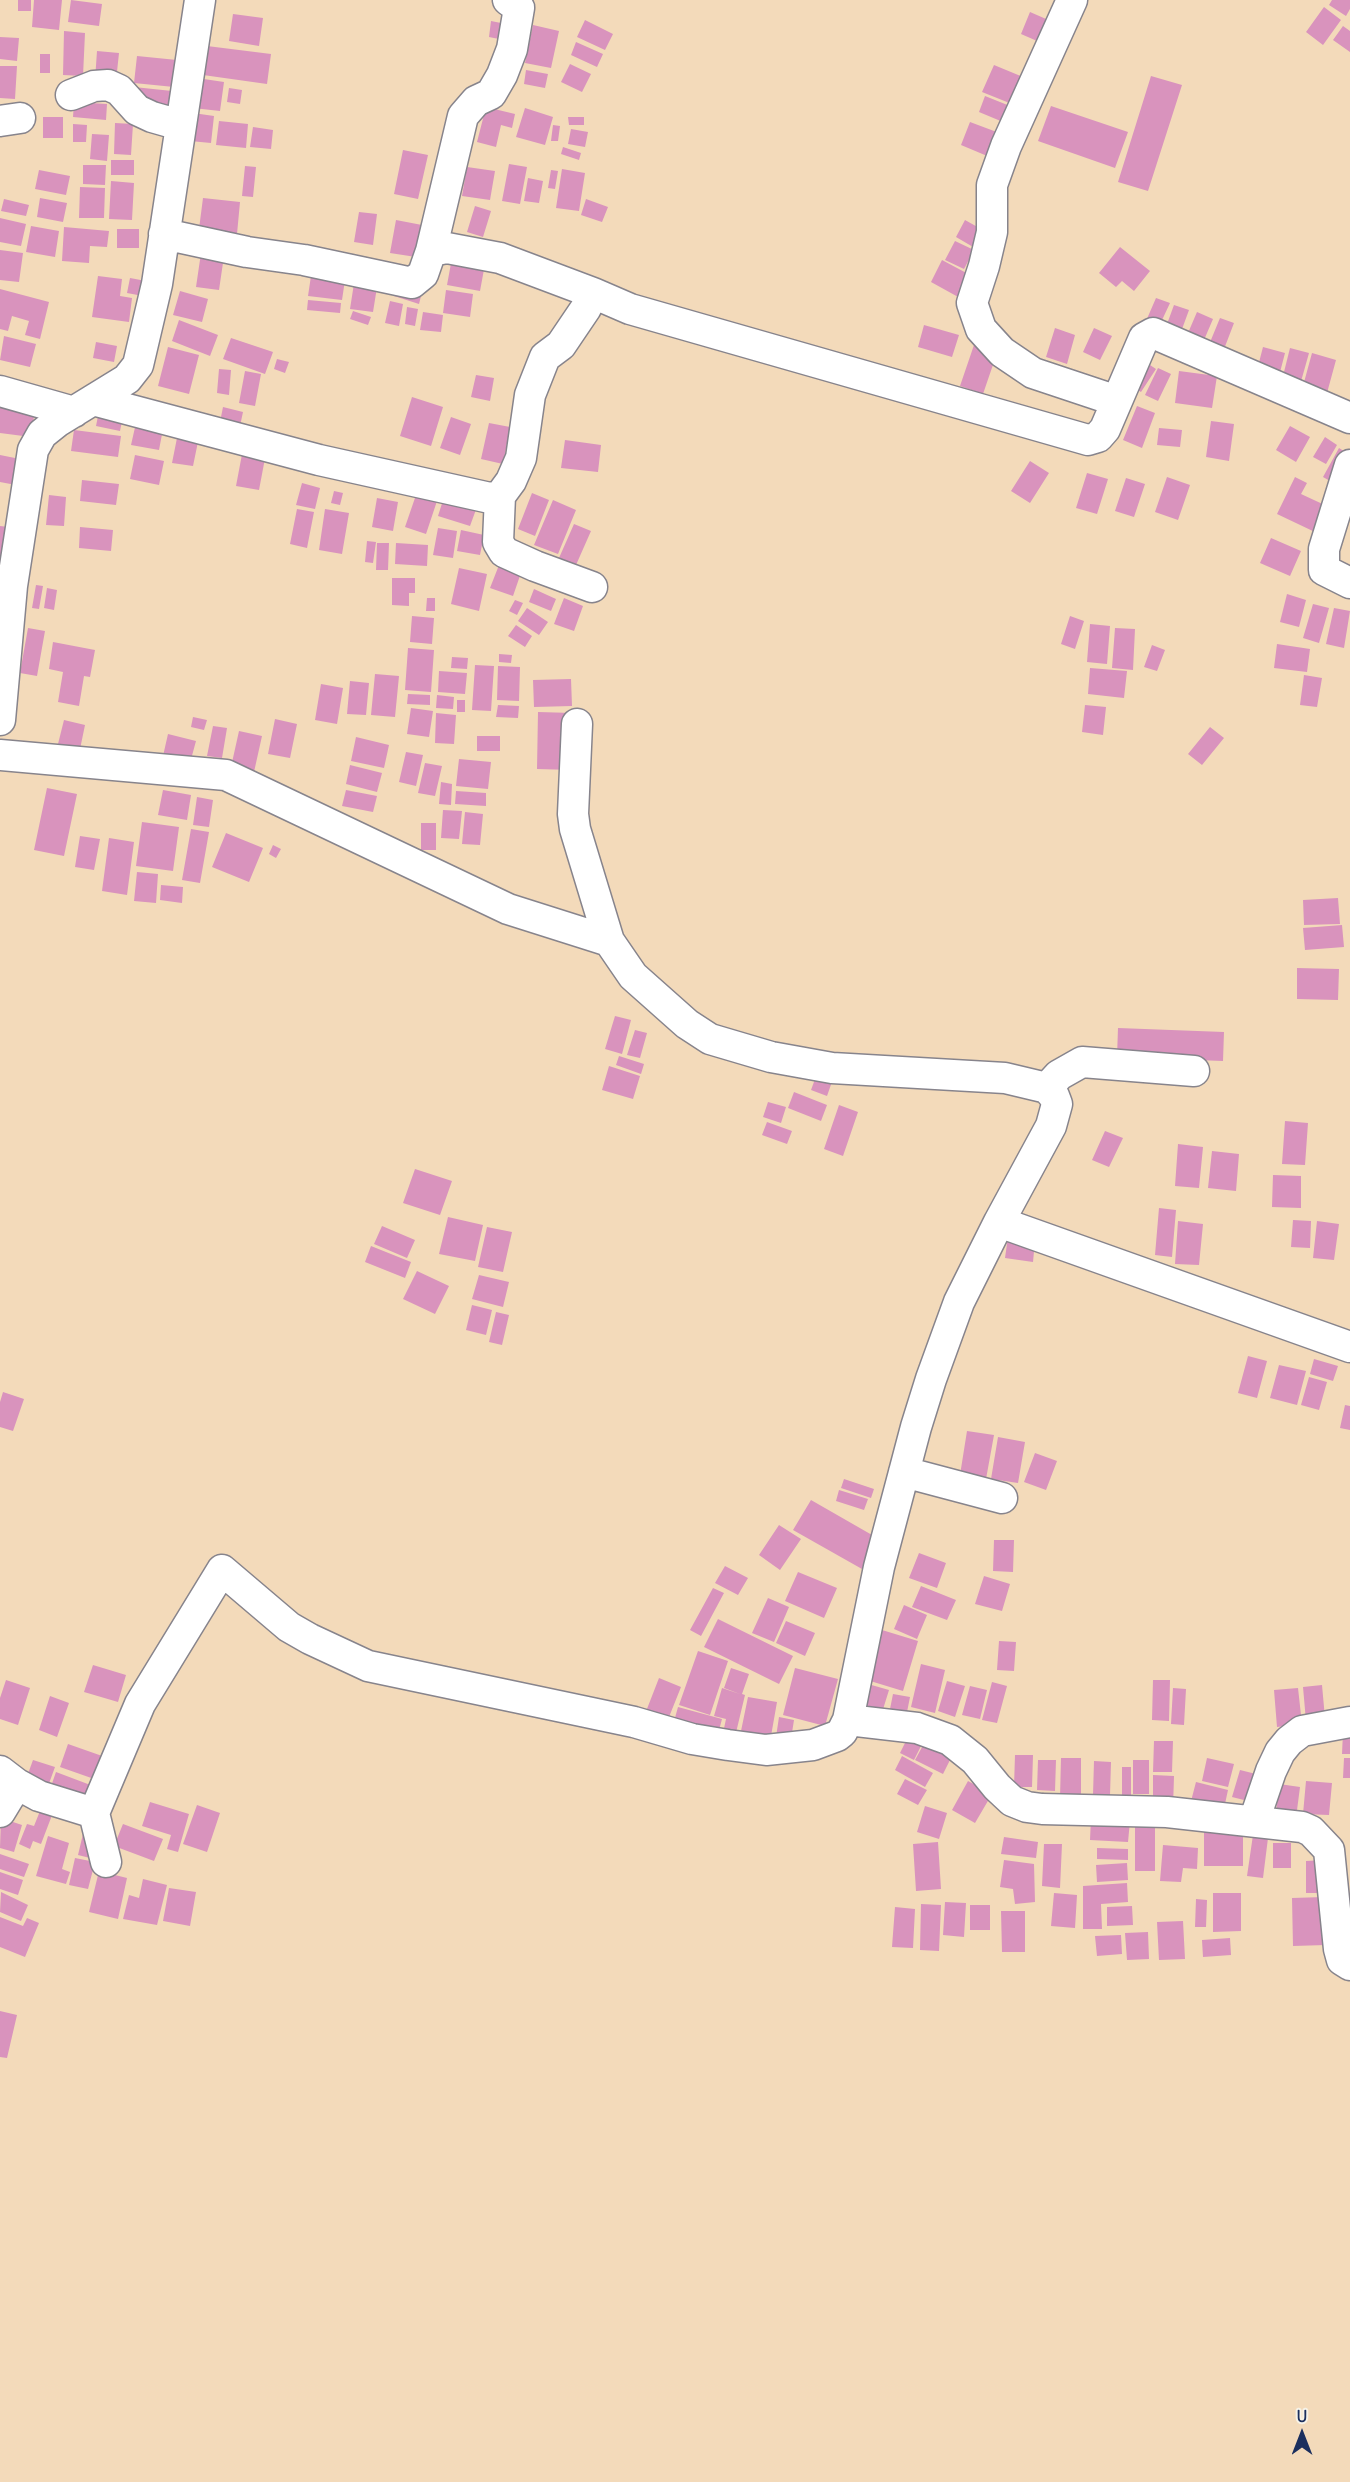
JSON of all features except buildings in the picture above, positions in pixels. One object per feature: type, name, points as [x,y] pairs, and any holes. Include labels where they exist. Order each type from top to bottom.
[{"type":"street","points":[[0,720],[6,582],[33,450],[42,434],[127,379],[138,364],[157,284],[200,0]]},
{"type":"street","points":[[164,234],[412,283],[423,274],[431,250],[463,116],[476,101],[491,94],[512,49],[519,8],[508,0]]},
{"type":"street","points":[[1072,0],[1006,146],[992,185],[992,232],[972,303],[981,329],[1002,352],[1033,373],[1117,401]]},
{"type":"street","points":[[72,95],[94,86],[108,86],[119,90],[137,110],[180,125]]},
{"type":"street","points":[[431,250],[447,248],[501,258],[630,309],[1088,440],[1098,437],[1106,429],[1144,338],[1153,333],[1350,418]]},
{"type":"street","points":[[592,587],[504,552],[498,542],[500,496],[511,481],[521,458],[530,395],[545,357],[561,345],[586,308],[593,293]]},
{"type":"street","points":[[0,391],[83,406],[490,498],[500,496]]},
{"type":"street","points":[[1350,465],[1324,549],[1324,570],[1350,583]]},
{"type":"street","points":[[106,1862],[94,1813],[140,1704],[222,1570],[289,1627],[368,1666],[634,1722],[692,1739],[766,1749],[823,1743],[842,1732],[848,1720],[879,1567],[928,1388],[959,1302],[1056,1116],[1057,1104],[1054,1096],[1047,1089],[1005,1078],[832,1068],[771,1057],[710,1039],[687,1024],[633,976],[609,941],[575,829],[573,814],[577,724]]},
{"type":"street","points":[[0,755],[226,775],[508,909],[609,941]]},
{"type":"street","points":[[1047,1089],[1059,1075],[1082,1062],[1194,1071]]},
{"type":"street","points":[[999,1222],[1350,1347]]},
{"type":"street","points":[[904,1472],[1002,1498]]},
{"type":"street","points":[[848,1720],[916,1728],[950,1740],[975,1760],[1012,1801],[1027,1806],[1051,1810],[1167,1812],[1302,1827],[1320,1838],[1329,1850],[1339,1949],[1342,1960],[1350,1965]]},
{"type":"street","points":[[1254,1821],[1271,1771],[1288,1741],[1302,1731],[1350,1722]]},
{"type":"street","points":[[0,1812],[8,1778],[39,1796],[94,1813]]}]
